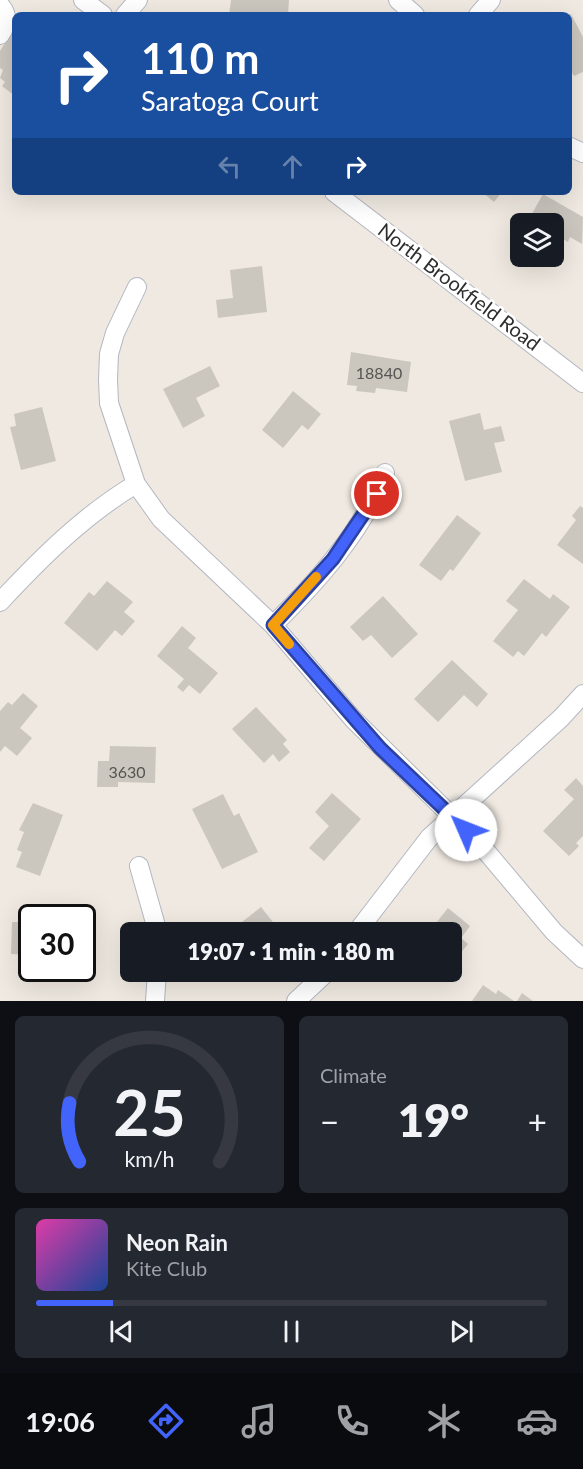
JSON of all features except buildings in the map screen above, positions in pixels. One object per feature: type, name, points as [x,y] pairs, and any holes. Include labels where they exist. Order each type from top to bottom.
[{"type":"street","points":[[82,0],[99,12]]},
{"type":"street","points":[[128,12],[138,0]]},
{"type":"street","points":[[398,0],[412,12]]},
{"type":"street","points":[[481,12],[491,0]]},
{"type":"street","points":[[0,5],[6,18],[5,28],[0,35]]},
{"type":"street","name":"North Brookfield Road","points":[[338,195],[583,383]]},
{"type":"street","points":[[137,287],[115,333],[109,354],[108,380],[109,403],[126,460],[136,484],[161,519],[273,625],[353,719],[503,869],[554,932],[583,959]]},
{"type":"street","points":[[273,625],[351,535],[377,494],[385,473]]},
{"type":"street","points":[[0,602],[63,539],[107,501],[136,484]]},
{"type":"street","points":[[364,922],[406,866],[451,816],[561,718],[583,694]]},
{"type":"street","points":[[139,866],[155,922]]},
{"type":"street","points":[[155,1001],[156,982]]},
{"type":"street","points":[[296,1001],[316,982]]},
{"type":"slow traffic","points":[[289,644],[273,625],[316,577]]},
{"type":"route","points":[[377,494],[333,559],[273,625],[380,748],[466,830]]}]
